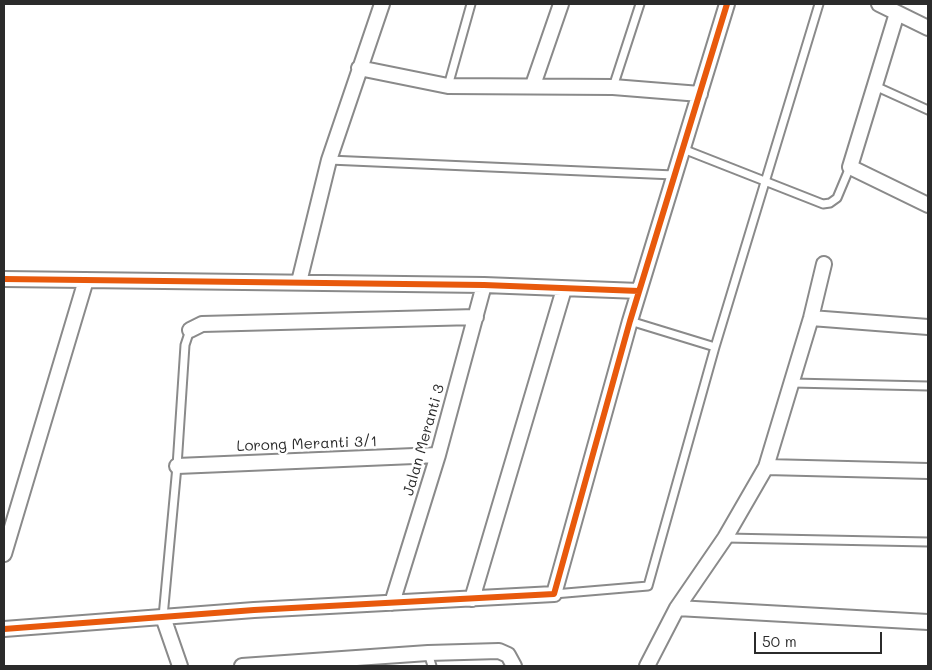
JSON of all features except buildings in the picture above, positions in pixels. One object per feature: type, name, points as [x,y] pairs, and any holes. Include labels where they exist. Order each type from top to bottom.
[{"type":"street","points":[[299,282],[329,160],[382,4]]},
{"type":"street","points":[[533,85],[560,4]]},
{"type":"street","points":[[4,629],[163,617],[554,594],[630,321],[727,4]]},
{"type":"street","points":[[879,4],[928,28]]},
{"type":"street","points":[[897,13],[850,167],[928,205]]},
{"type":"street","points":[[359,68],[448,86],[533,85],[613,87],[700,94]]},
{"type":"street","points":[[647,666],[678,608],[725,538],[766,467],[811,318],[824,264]]},
{"type":"street","points":[[4,282],[86,280],[299,282],[639,291]]},
{"type":"street","points":[[4,554],[86,280]]},
{"type":"street","name":"Jalan Meranti 3","points":[[392,603],[438,455],[484,286]]},
{"type":"street","points":[[472,599],[564,289]]},
{"type":"street","points":[[190,330],[202,324],[476,318]]},
{"type":"street","points":[[811,318],[928,327]]},
{"type":"street","name":"Lorong Meranti 3/1","points":[[177,466],[438,455]]},
{"type":"street","points":[[766,467],[928,471]]},
{"type":"street","points":[[678,608],[928,622]]},
{"type":"street","points":[[163,617],[180,666]]},
{"type":"street","points":[[242,666],[430,660],[499,652],[508,655],[514,666]]},
{"type":"lane","points":[[448,86],[471,4]]},
{"type":"lane","points":[[613,87],[640,4]]},
{"type":"lane","points":[[554,594],[648,586],[715,347],[819,4]]},
{"type":"lane","points":[[875,86],[928,110]]},
{"type":"lane","points":[[683,149],[823,204],[830,203],[837,198],[850,167]]},
{"type":"lane","points":[[329,160],[674,175]]},
{"type":"lane","points":[[630,321],[715,347]]},
{"type":"lane","points":[[163,617],[177,466],[185,345],[190,330]]},
{"type":"lane","points":[[792,383],[928,386]]},
{"type":"lane","points":[[725,538],[928,542]]},
{"type":"cycle path","points":[[4,629],[254,610],[554,594],[630,321],[727,4]]},
{"type":"cycle path","points":[[4,279],[484,285],[639,291]]}]
